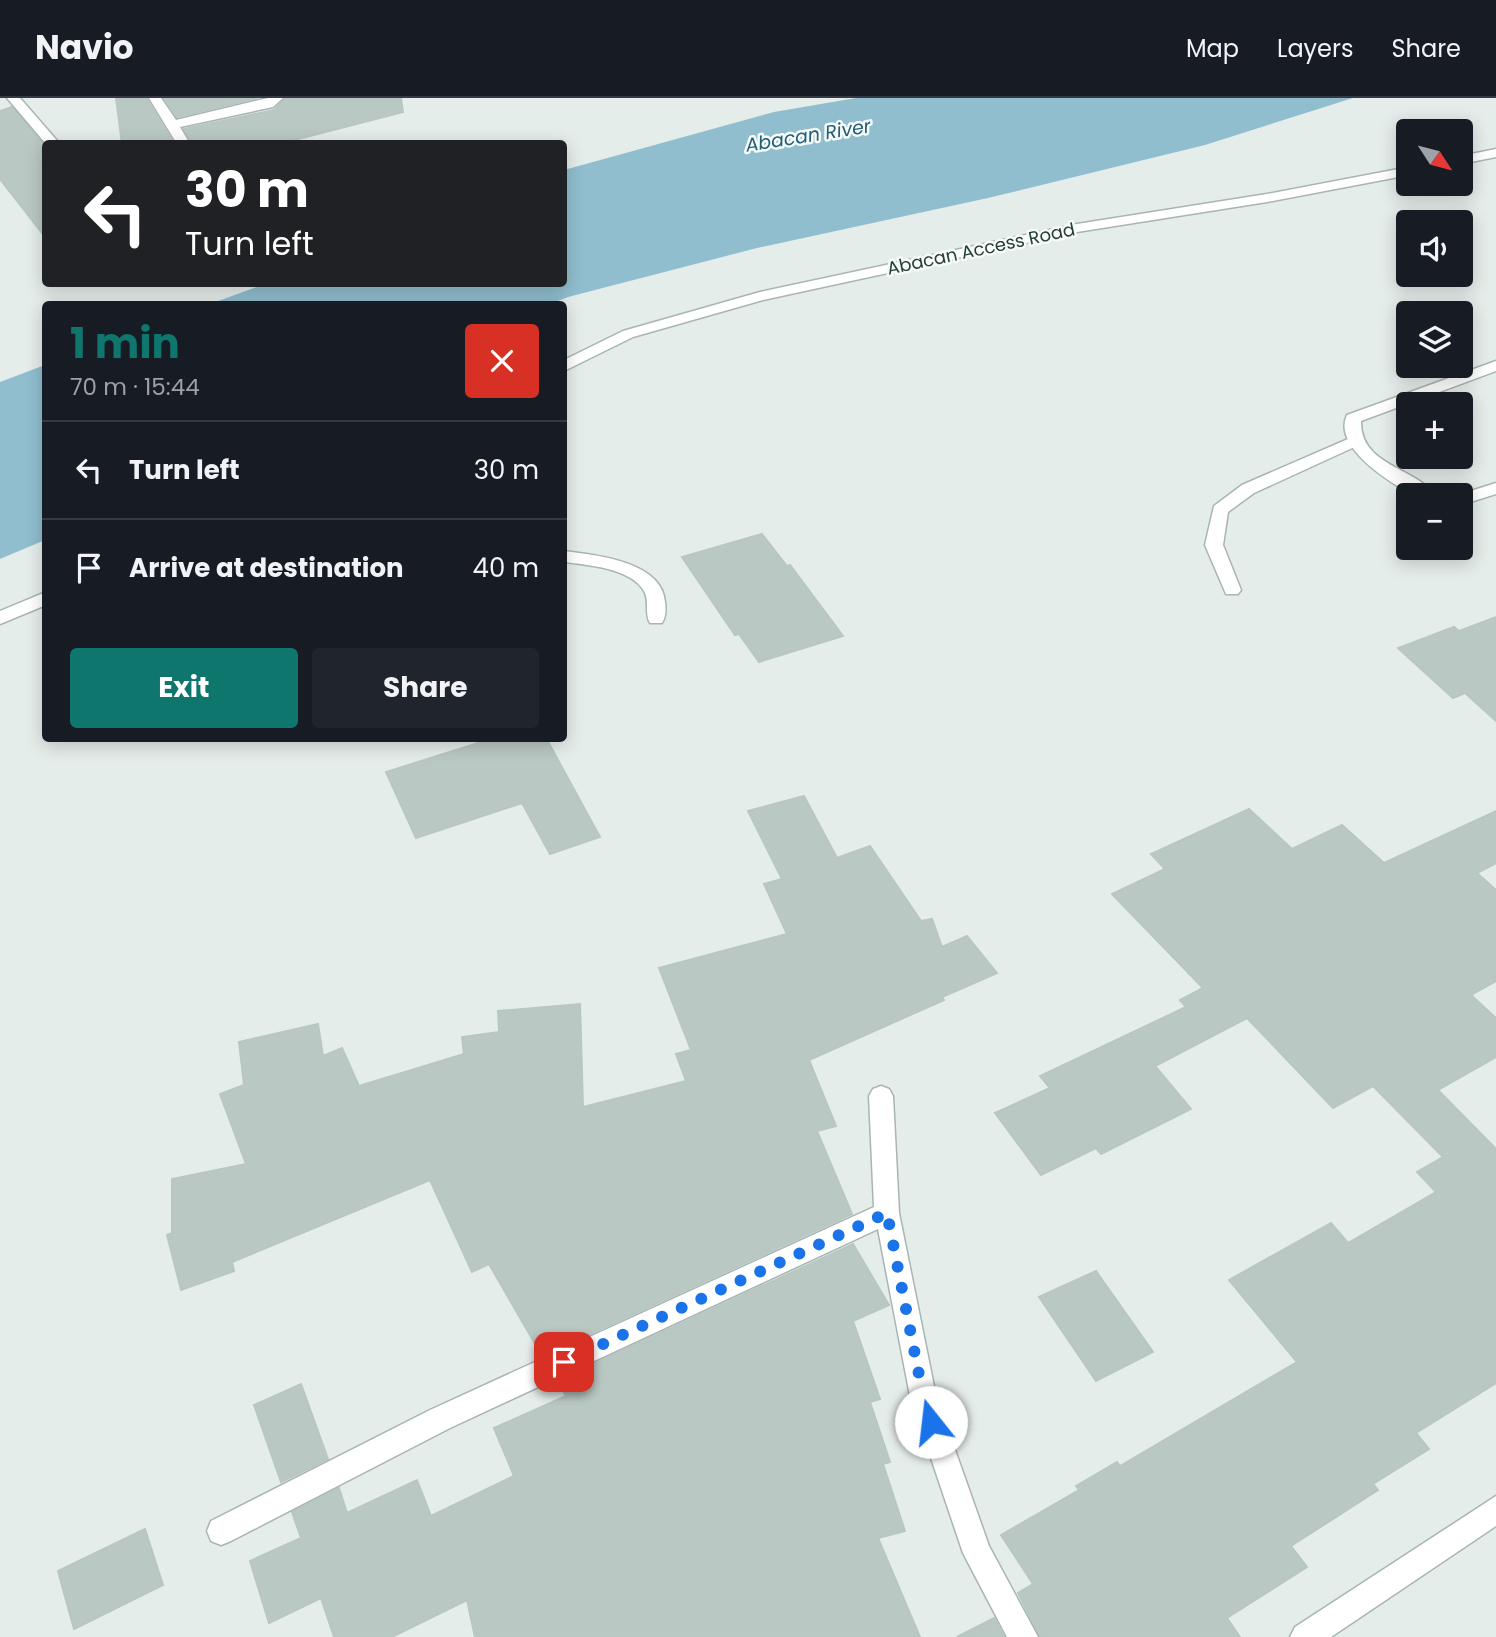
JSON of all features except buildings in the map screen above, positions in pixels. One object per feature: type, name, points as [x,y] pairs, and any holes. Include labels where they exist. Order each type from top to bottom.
[{"type":"street","points":[[13,98],[50,140]]},
{"type":"street","points":[[155,98],[173,125],[178,140]]},
{"type":"street","points":[[173,125],[268,104],[277,98]]},
{"type":"street","points":[[1474,157],[1496,153]]},
{"type":"street","name":"Abacan Access Road","points":[[567,364],[628,334],[760,296],[1077,228],[1267,198],[1396,173]]},
{"type":"street","points":[[1409,483],[1368,455],[1355,442],[1350,430],[1353,418],[1496,366]]},
{"type":"street","points":[[1232,590],[1214,545],[1220,510],[1248,489],[1355,442]]},
{"type":"street","points":[[1473,496],[1496,488]]},
{"type":"street","points":[[567,557],[594,559],[643,578],[655,593],[656,619]]},
{"type":"street","points":[[0,618],[42,600]]},
{"type":"street","points":[[881,1096],[887,1213],[923,1395],[976,1553],[1023,1637]]},
{"type":"street","points":[[221,1531],[440,1419],[887,1213]]},
{"type":"street","points":[[1305,1637],[1496,1510]]},
{"type":"water","name":"Abacan River","points":[[856,98],[1353,98],[1205,145],[988,198],[757,248],[558,301],[218,301],[257,287],[567,287],[567,169],[774,112]]},
{"type":"water","points":[[42,366],[42,541],[0,559],[0,382]]},
{"type":"route","points":[[564,1362],[887,1213],[923,1395],[931,1422]]}]
